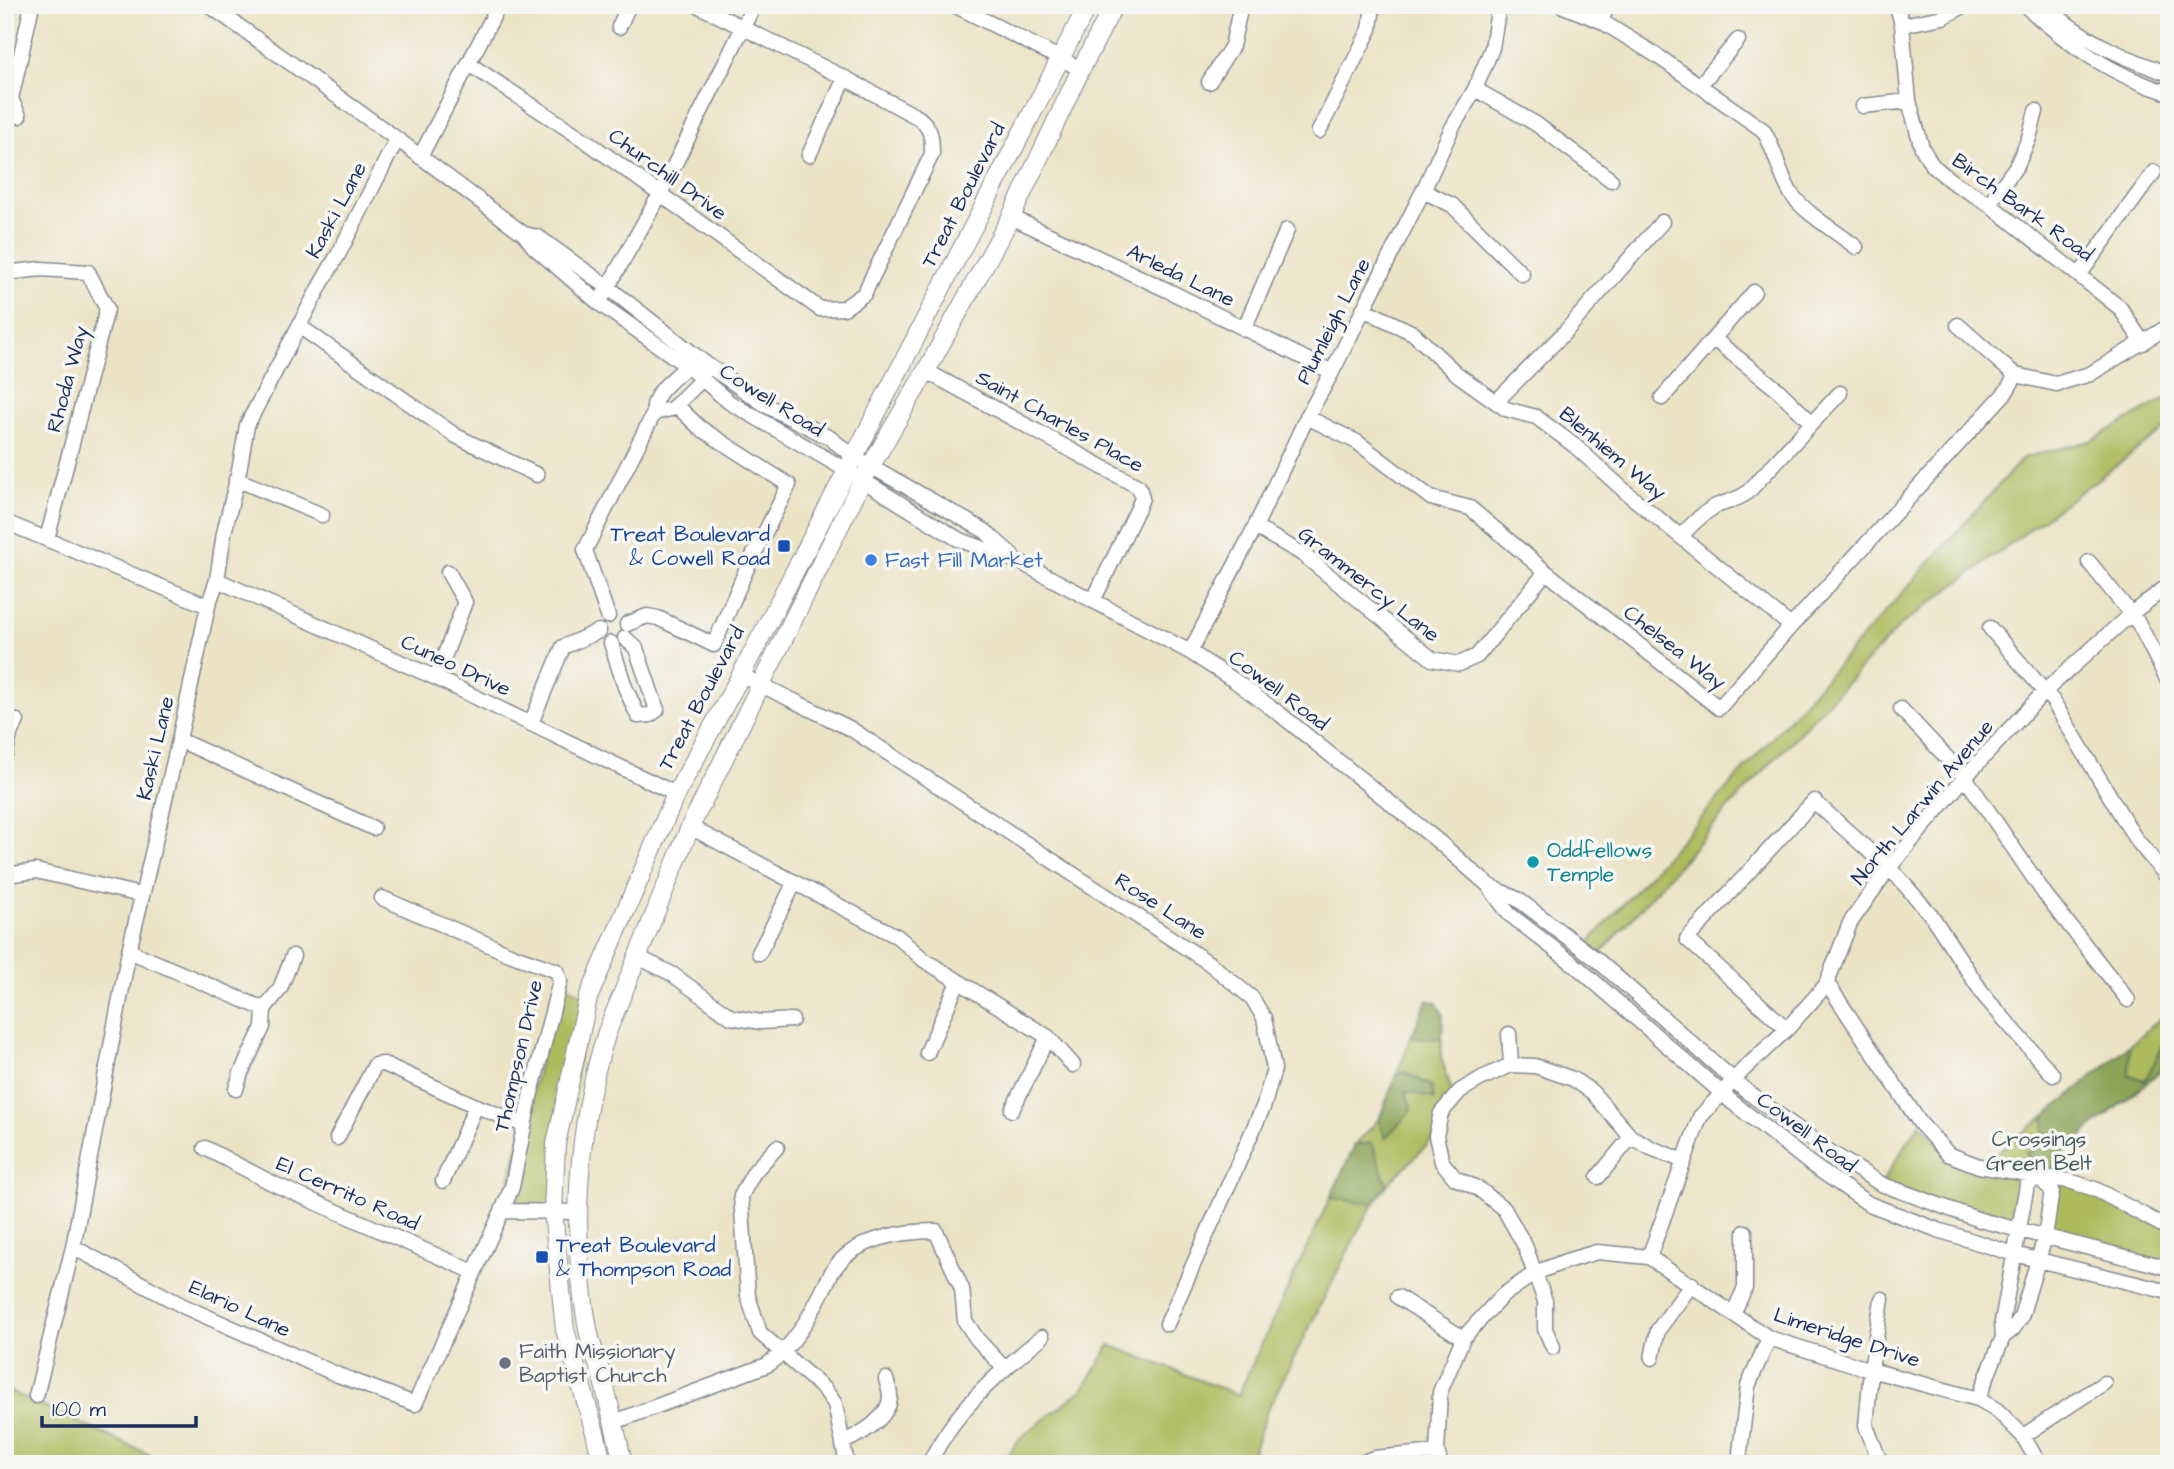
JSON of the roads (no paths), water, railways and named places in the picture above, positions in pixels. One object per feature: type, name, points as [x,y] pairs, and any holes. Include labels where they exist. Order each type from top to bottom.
[{"type":"main road","name":"Treat Boulevard","points":[[602,1464],[565,1329],[553,1211],[556,1144],[588,998],[676,794],[741,675],[1088,5]]},
{"type":"main road","points":[[623,1464],[588,1329],[577,1235],[584,1136],[598,1059],[636,956],[690,827],[867,473],[1011,217],[1114,5]]},
{"type":"main road","points":[[571,1349],[585,1367],[597,1408],[608,1420],[614,1422]]},
{"type":"main road","points":[[614,1422],[608,1429],[614,1464]]},
{"type":"street","points":[[19,116],[11,99],[32,5]]},
{"type":"street","name":"Cowell Road","points":[[209,5],[397,139],[524,234],[534,247],[599,303],[687,366],[729,402],[985,531],[1022,563],[1190,652],[1235,681],[1439,842],[1488,885],[1509,914],[1575,965],[1721,1093],[1812,1165],[1869,1204],[2014,1254],[2169,1292]]},
{"type":"street","points":[[420,156],[499,5]]},
{"type":"street","points":[[619,27],[629,5]]},
{"type":"street","points":[[697,5],[845,78],[809,155]]},
{"type":"street","points":[[599,303],[660,194],[754,5]]},
{"type":"street","points":[[954,5],[1081,69]]},
{"type":"street","points":[[1209,82],[1232,46],[1241,5]]},
{"type":"street","points":[[1319,131],[1370,29],[1373,5]]},
{"type":"street","name":"Plumleigh Lane","points":[[1190,652],[1423,191],[1452,128],[1475,89],[1492,48],[1499,5]]},
{"type":"street","points":[[1562,5],[1601,21],[1700,85],[1763,130],[1772,145],[1787,185],[1798,203],[1856,247]]},
{"type":"street","points":[[1601,21],[1608,5]]},
{"type":"street","name":"Birch Bark Road","points":[[1897,5],[1902,25],[1909,101],[1922,148],[1932,165],[1951,181],[1989,204],[2080,274],[2120,308],[2143,343]]},
{"type":"street","points":[[1902,25],[1943,17],[1965,5]]},
{"type":"street","points":[[2025,5],[2067,42],[2090,58],[2120,75],[2169,93]]},
{"type":"street","points":[[2046,5],[2060,20],[2096,42],[2133,61],[2169,74]]},
{"type":"street","points":[[1700,85],[1738,40]]},
{"type":"street","name":"Churchill Drive","points":[[469,64],[589,143],[820,309],[844,308],[864,294],[932,154],[932,135],[928,125],[845,78]]},
{"type":"street","points":[[1475,89],[1536,124],[1611,180]]},
{"type":"street","points":[[1863,106],[1909,101]]},
{"type":"street","points":[[1989,204],[2017,165],[2029,138],[2036,111]]},
{"type":"street","name":"Kaski Lane","points":[[36,1396],[73,1247],[129,951],[216,580],[247,425],[397,139]]},
{"type":"street","points":[[2080,274],[2154,173]]},
{"type":"street","points":[[1423,191],[1452,205],[1522,274]]},
{"type":"street","name":"Arleda Lane","points":[[1011,217],[1332,372]]},
{"type":"street","points":[[1496,401],[1565,332],[1662,222]]},
{"type":"street","points":[[1244,329],[1287,230]]},
{"type":"street","name":"Cowell Road","points":[[524,234],[538,237],[609,288],[706,364],[767,406],[830,438],[850,463]]},
{"type":"street","name":"Rhoda Way","points":[[5,273],[41,269],[88,272],[107,309],[47,539]]},
{"type":"street","points":[[1662,398],[1754,292]]},
{"type":"street","name":"Blenhiem Way","points":[[1363,309],[1413,333],[1457,374],[1506,409],[1536,417],[1546,424],[1791,626]]},
{"type":"street","points":[[1958,325],[2002,365],[2016,374],[2056,384],[2090,374],[2169,326]]},
{"type":"street","points":[[299,327],[456,436],[537,475]]},
{"type":"street","points":[[1715,340],[1778,390],[1812,423]]},
{"type":"street","points":[[608,616],[585,551],[654,413],[653,406],[658,394],[687,366],[706,364],[701,380],[676,405],[654,413]]},
{"type":"street","name":"Saint Charles Place","points":[[926,371],[1139,486],[1142,498],[1093,601]]},
{"type":"street","name":"Chelsea Way","points":[[1307,417],[1357,442],[1431,498],[1471,508],[1546,572],[1719,708],[2006,392],[2016,374]]},
{"type":"street","points":[[1681,536],[1715,507],[1734,501],[1747,493],[1840,393]]},
{"type":"street","points":[[621,635],[636,649],[657,710],[650,715],[638,716],[625,687],[621,635],[621,617],[608,616],[601,622],[599,631],[603,639],[621,635],[647,616],[658,618],[714,645],[747,568],[789,485],[700,428],[676,405]]},
{"type":"street","points":[[236,479],[322,515]]},
{"type":"street","points":[[5,522],[208,606]]},
{"type":"street","name":"Grammercy Lane","points":[[1255,527],[1301,553],[1432,659],[1459,664],[1476,656],[1546,572]]},
{"type":"street","points":[[2089,562],[2132,613],[2169,683]]},
{"type":"street","points":[[436,678],[465,603],[448,572]]},
{"type":"street","name":"Cuneo Drive","points":[[216,580],[436,678],[676,794]]},
{"type":"street","name":"North Larwin Avenue","points":[[1649,1257],[1700,1118],[1721,1093],[1787,1030],[1826,985],[1850,923],[1888,869],[1965,777],[2045,691],[2132,613],[2169,585]]},
{"type":"street","points":[[1990,628],[2053,701],[2135,838],[2169,879]]},
{"type":"street","points":[[531,723],[563,646],[599,631]]},
{"type":"street","name":"Rose Lane","points":[[741,675],[851,729],[1203,959],[1252,998],[1264,1018],[1274,1069],[1264,1105],[1167,1324]]},
{"type":"street","points":[[1901,709],[1965,777],[2045,893],[2128,1000]]},
{"type":"street","points":[[5,755],[11,731],[17,721]]},
{"type":"street","points":[[179,740],[373,828]]},
{"type":"street","points":[[1787,1030],[1687,939],[1814,801],[1898,877],[1931,915],[1985,997],[2053,1074]]},
{"type":"street","points":[[690,827],[898,937],[924,960],[1048,1037],[1073,1065]]},
{"type":"street","points":[[5,875],[36,871],[141,895]]},
{"type":"street","points":[[759,953],[794,882]]},
{"type":"street","name":"Cowell Road","points":[[1488,885],[1518,900],[1596,959],[1734,1080],[1824,1148],[1881,1184],[1980,1220],[2169,1268]]},
{"type":"street","name":"Thompson Drive","points":[[382,898],[512,955],[557,971],[560,981],[524,1125],[512,1187],[415,1404]]},
{"type":"street","points":[[129,951],[264,1009]]},
{"type":"street","points":[[236,1089],[263,1027],[264,1009],[279,989],[293,956]]},
{"type":"street","points":[[636,956],[672,975],[731,1017],[761,1023],[792,1020]]},
{"type":"street","points":[[927,1052],[958,982]]},
{"type":"street","points":[[1826,985],[1920,1123],[1948,1154],[1979,1166],[2069,1181],[2095,1189],[2169,1227]]},
{"type":"street","points":[[1509,1034],[1511,1065]]},
{"type":"street","points":[[1012,1110],[1048,1037]]},
{"type":"street","points":[[337,1138],[375,1065],[384,1064],[524,1125]]},
{"type":"street","points":[[1553,1347],[1545,1329],[1545,1301],[1525,1246],[1504,1209],[1479,1189],[1455,1178],[1442,1161],[1436,1136],[1441,1113],[1460,1091],[1482,1078],[1511,1065],[1535,1066],[1573,1079],[1592,1092],[1631,1137],[1684,1161]]},
{"type":"street","points":[[443,1181],[476,1106]]},
{"type":"street","points":[[1598,1177],[1631,1137]]},
{"type":"street","points":[[778,1147],[754,1172],[741,1196],[748,1296],[760,1333],[824,1390],[835,1404],[847,1464]]},
{"type":"street","name":"El Cerrito Road","points":[[205,1149],[274,1184],[474,1272]]},
{"type":"street","points":[[1978,1399],[2003,1337],[2002,1322],[2026,1185],[2038,1177]]},
{"type":"street","points":[[2003,1337],[2021,1317],[2045,1237],[2052,1190],[2038,1177]]},
{"type":"street","points":[[502,1211],[578,1212]]},
{"type":"street","points":[[614,1422],[767,1365],[782,1354],[803,1329],[837,1265],[856,1248],[915,1231],[936,1231],[962,1289],[965,1321],[977,1339],[1004,1368]]},
{"type":"street","points":[[1734,1314],[1745,1288],[1745,1232]]},
{"type":"street","name":"Elario Lane","points":[[73,1247],[185,1307],[338,1375],[415,1404]]},
{"type":"street","name":"Limeridge Drive","points":[[1439,1458],[1440,1392],[1463,1338],[1503,1296],[1535,1273],[1597,1252],[1649,1257],[1769,1338],[1871,1370],[1978,1399],[1997,1410],[2023,1436],[2039,1464]]},
{"type":"street","points":[[1651,1358],[1658,1330],[1692,1284]]},
{"type":"street","points":[[1398,1297],[1463,1338]]},
{"type":"street","points":[[1881,1464],[1866,1426],[1882,1299]]},
{"type":"street","points":[[929,1464],[936,1449],[966,1408],[1004,1368],[1042,1337]]},
{"type":"street","points":[[1740,1452],[1748,1386],[1769,1338]]},
{"type":"street","points":[[843,1442],[862,1434],[876,1423],[889,1404],[891,1395],[886,1379]]},
{"type":"street","points":[[2023,1436],[2104,1383]]},
{"type":"street","points":[[1359,1464],[1374,1458],[1439,1458]]},
{"type":"place","name":"Treat Boulevard & Cowell Road","points":[[784,546]]},
{"type":"place","name":"Fast Fill Market","points":[[871,560]]},
{"type":"place","name":"Oddfellows Temple","points":[[1533,862]]},
{"type":"place","name":"Treat Boulevard & Thompson Road","points":[[542,1257]]},
{"type":"place","name":"Faith Missionary Baptist Church","points":[[505,1363]]},
{"type":"park label","name":"Crossings Green Belt","points":[[2039,1151]]}]
